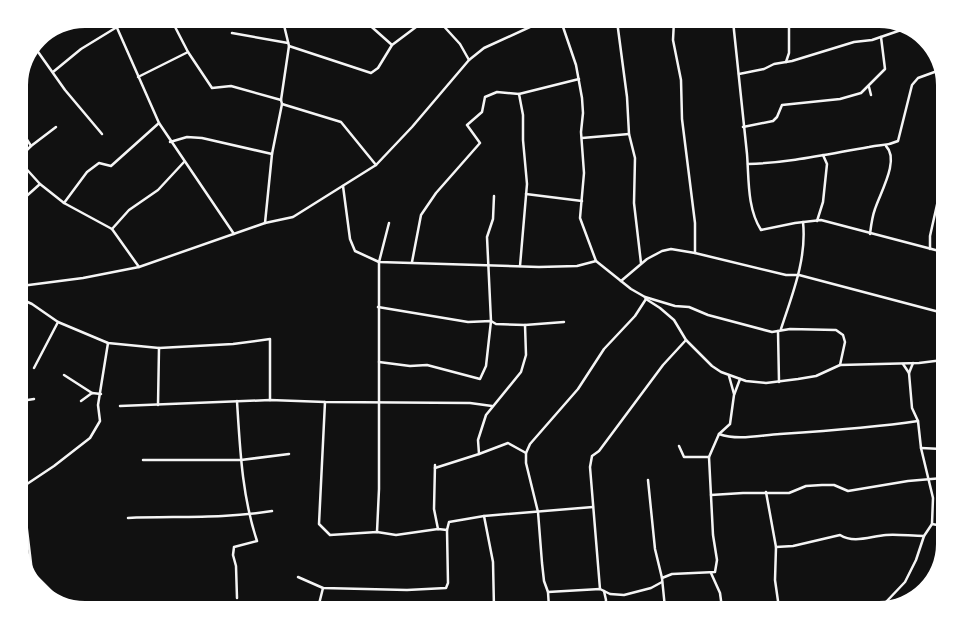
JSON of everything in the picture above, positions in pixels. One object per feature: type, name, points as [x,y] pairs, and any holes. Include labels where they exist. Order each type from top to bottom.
[{"type":"street","points":[[53,72],[81,49],[115,28]]},
{"type":"street","points":[[117,28],[159,123],[170,142],[234,234]]},
{"type":"street","points":[[176,28],[188,52],[212,88],[231,86],[281,100]]},
{"type":"street","points":[[265,223],[272,154],[282,104],[281,100],[288,44],[285,28]]},
{"type":"street","points":[[373,28],[392,45]]},
{"type":"street","points":[[232,33],[288,44],[371,73],[378,68],[392,45],[415,28]]},
{"type":"street","points":[[445,28],[460,44],[469,60]]},
{"type":"street","points":[[28,285],[83,278],[139,267],[265,223],[293,217],[376,165],[412,127],[469,60],[484,48],[528,28]]},
{"type":"street","points":[[563,28],[579,79],[583,113],[582,138],[584,173],[580,218],[596,261],[631,289],[660,308],[674,320],[686,340],[712,366],[721,372],[740,379],[754,382],[778,382],[816,376],[840,365],[913,363],[936,361]]},
{"type":"street","points":[[618,28],[627,97],[629,134],[635,158],[634,204],[641,263]]},
{"type":"street","points":[[674,28],[673,40],[681,80],[683,102],[682,119],[695,223],[695,252]]},
{"type":"street","points":[[734,28],[743,128],[748,164],[747,173],[754,220],[760,230],[803,222],[827,222],[936,250]]},
{"type":"street","points":[[786,62],[789,53],[789,28]]},
{"type":"street","points":[[739,74],[764,69],[774,64],[792,61],[854,42],[881,37],[898,31]]},
{"type":"street","points":[[743,128],[773,121],[777,117],[782,105],[852,96],[861,93],[869,87],[885,69],[881,37]]},
{"type":"street","points":[[39,52],[65,90],[102,134]]},
{"type":"street","points":[[138,77],[188,52]]},
{"type":"street","points":[[789,53],[792,61]]},
{"type":"street","points":[[748,164],[794,161],[879,145],[886,146],[898,141],[912,85],[918,78],[934,72]]},
{"type":"street","points":[[412,262],[421,215],[436,193],[480,143],[467,125],[482,112],[485,97],[497,92],[519,94],[579,79]]},
{"type":"street","points":[[869,87],[871,95]]},
{"type":"street","points":[[519,94],[523,115],[523,140],[527,184],[520,266]]},
{"type":"street","points":[[282,104],[341,122],[376,165]]},
{"type":"street","points":[[64,203],[87,172],[99,163],[111,166],[159,123]]},
{"type":"street","points":[[28,149],[56,127]]},
{"type":"street","points":[[582,138],[629,134]]},
{"type":"street","points":[[170,142],[187,137],[202,138],[272,154]]},
{"type":"street","points":[[28,141],[31,146]]},
{"type":"street","points":[[870,234],[874,210],[891,166],[891,152],[886,146]]},
{"type":"street","points":[[817,221],[823,202],[827,164],[823,155]]},
{"type":"street","points":[[112,229],[129,210],[158,190],[184,162]]},
{"type":"street","points":[[28,171],[40,184],[64,203],[112,229],[139,267]]},
{"type":"street","points":[[28,195],[40,184]]},
{"type":"street","points":[[344,186],[350,239],[356,251],[379,262],[489,266],[577,266],[596,261]]},
{"type":"street","points":[[526,194],[582,201]]},
{"type":"street","points":[[379,362],[410,366],[427,365],[480,379],[486,366],[491,321],[487,237],[493,219],[494,196]]},
{"type":"street","points":[[930,249],[930,236],[936,209]]},
{"type":"street","points":[[778,382],[779,330],[799,275],[804,230],[803,222]]},
{"type":"street","points":[[377,532],[379,262],[389,223]]},
{"type":"street","points":[[621,281],[641,263],[667,250],[695,252],[773,272],[799,275],[936,311]]},
{"type":"street","points":[[646,298],[675,306],[689,307],[708,315],[750,327],[779,330],[836,330],[843,335],[845,342],[840,365]]},
{"type":"street","points":[[549,601],[548,592],[544,582],[538,512],[526,464],[526,453],[530,444],[578,389],[604,349],[635,316],[646,298]]},
{"type":"street","points":[[28,302],[58,322],[108,343],[159,348],[233,344],[270,339],[270,400]]},
{"type":"street","points":[[378,307],[468,322],[491,321],[496,324],[525,325],[564,322]]},
{"type":"street","points":[[34,368],[58,322]]},
{"type":"street","points":[[479,454],[478,440],[486,415],[521,372],[526,355],[525,325]]},
{"type":"street","points":[[600,589],[590,467],[592,456],[599,451],[664,365],[686,340]]},
{"type":"street","points":[[28,484],[90,438],[100,421],[98,406],[108,343]]},
{"type":"street","points":[[158,405],[159,348]]},
{"type":"street","points":[[887,601],[905,582],[916,560],[924,536],[932,524],[933,498],[921,448],[918,421],[912,408],[909,373],[903,363]]},
{"type":"street","points":[[909,373],[913,363]]},
{"type":"street","points":[[64,375],[92,393],[101,394]]},
{"type":"street","points":[[729,375],[734,395]]},
{"type":"street","points":[[662,578],[672,574],[698,574],[715,572],[717,560],[709,457],[720,434],[730,424],[734,395],[740,379]]},
{"type":"street","points":[[81,401],[92,393]]},
{"type":"street","points":[[28,400],[34,399]]},
{"type":"street","points":[[120,406],[270,400],[470,403],[492,406]]},
{"type":"street","points":[[237,401],[241,460],[248,515],[257,541],[234,547],[233,555],[236,566],[237,598]]},
{"type":"street","points":[[325,402],[319,524],[330,535],[377,532],[396,535],[438,529],[447,530]]},
{"type":"street","points":[[720,434],[729,437],[790,434],[870,428],[918,421]]},
{"type":"street","points":[[438,529],[434,509],[435,466],[479,454],[508,443],[526,453]]},
{"type":"street","points":[[679,446],[684,457],[709,457]]},
{"type":"street","points":[[921,448],[936,449]]},
{"type":"street","points":[[143,460],[241,460],[289,454]]},
{"type":"street","points":[[711,495],[766,492],[788,493],[806,486],[822,485],[834,485],[848,491],[936,478]]},
{"type":"street","points":[[648,480],[655,549],[662,578],[664,601]]},
{"type":"street","points":[[766,492],[776,547],[775,580],[778,601]]},
{"type":"street","points":[[298,577],[323,588],[407,590],[446,588],[448,583],[447,530],[449,522],[484,516],[594,507]]},
{"type":"street","points":[[128,518],[192,518],[248,515],[272,511]]},
{"type":"street","points":[[484,516],[493,562],[494,601]]},
{"type":"street","points":[[932,524],[936,525]]},
{"type":"street","points":[[776,547],[793,546],[840,536],[845,539],[861,539],[887,535],[924,536]]},
{"type":"street","points":[[711,572],[720,593],[721,601]]},
{"type":"street","points":[[548,592],[600,589],[610,594],[630,595],[651,588],[662,582]]},
{"type":"street","points":[[320,601],[323,588]]},
{"type":"street","points":[[604,591],[606,600]]},
{"type":"street","points":[[606,600],[610,594]]}]
